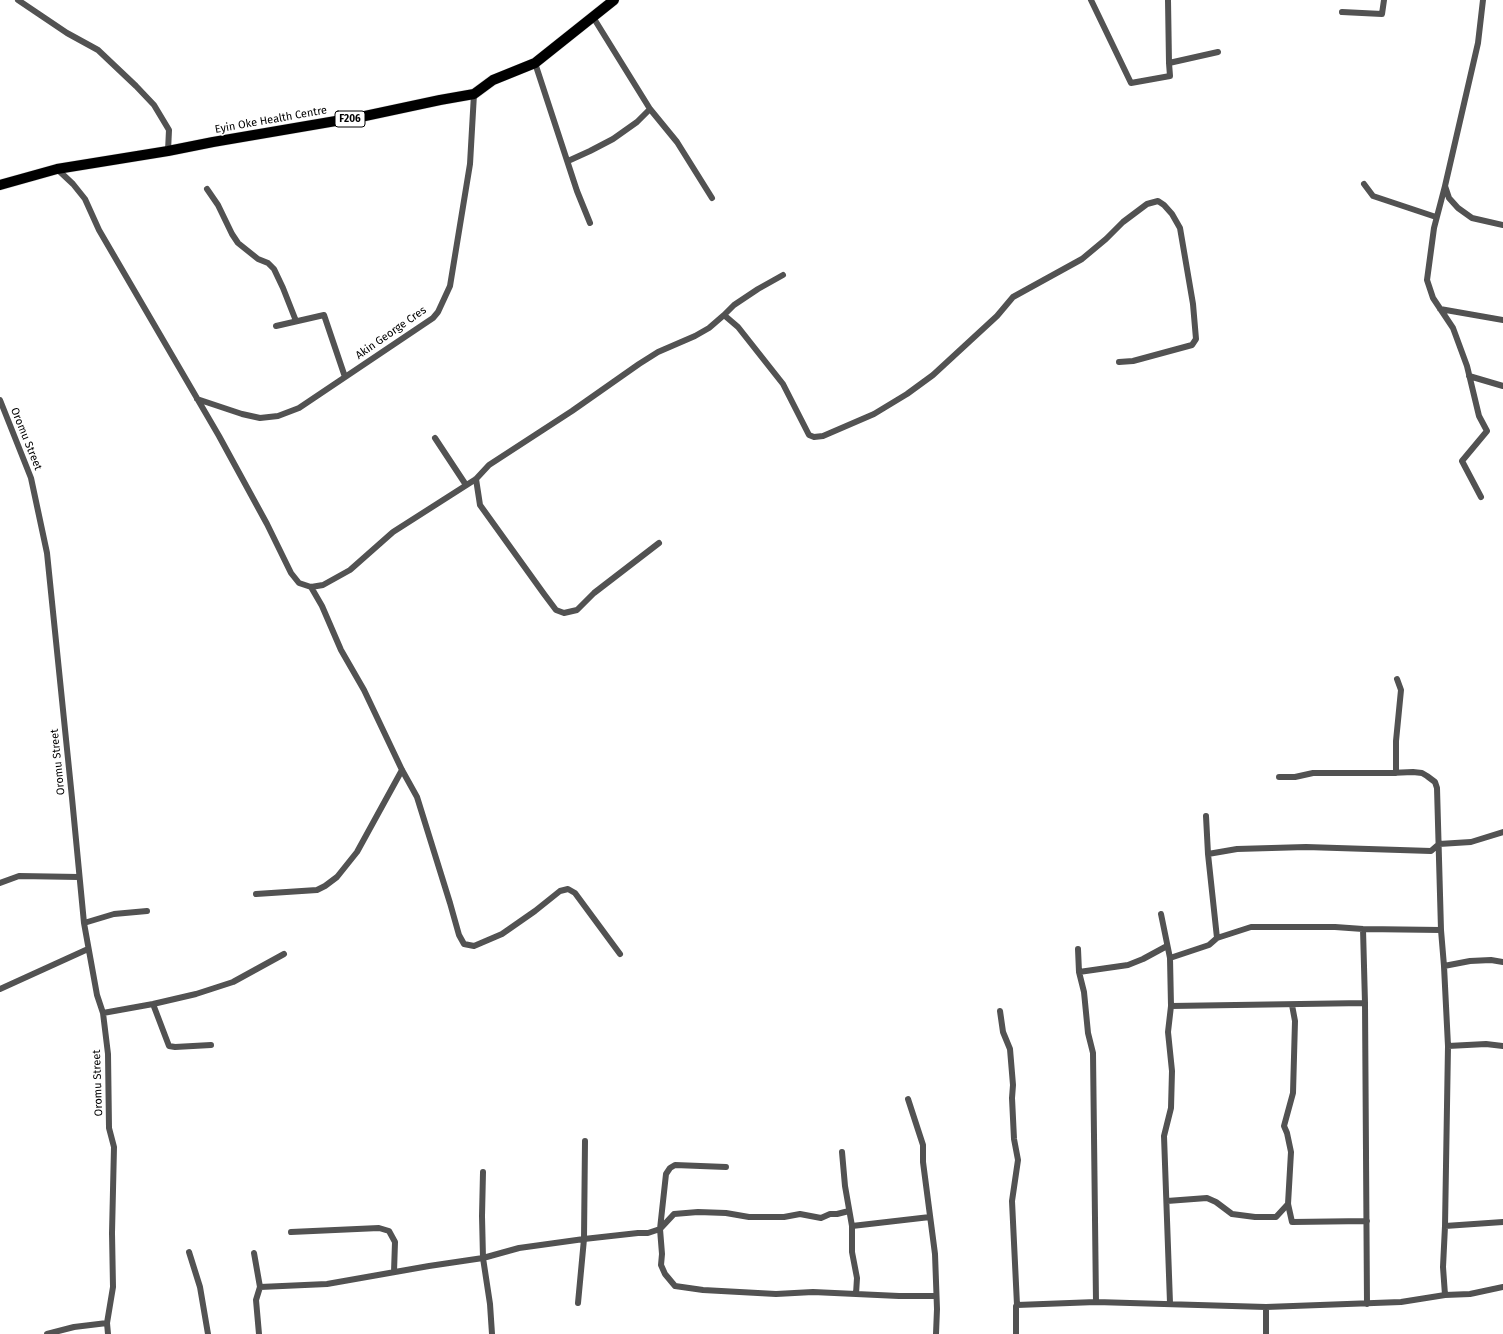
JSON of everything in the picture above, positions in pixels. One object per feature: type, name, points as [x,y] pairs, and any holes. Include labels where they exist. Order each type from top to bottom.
[{"type":"main road","name":"Eyin Oke Health Centre","points":[[0,185],[57,169],[365,116],[474,94],[493,80],[535,63],[614,0]]},
{"type":"street","points":[[18,0],[67,33],[98,50],[136,86],[154,105],[169,130],[168,151]]},
{"type":"street","points":[[1091,0],[1131,82],[1170,76],[1168,0]]},
{"type":"street","points":[[1342,12],[1382,14],[1384,0]]},
{"type":"street","points":[[1481,497],[1462,461],[1487,431],[1479,416],[1467,366],[1453,328],[1433,298],[1427,280],[1436,218],[1445,186],[1478,43],[1483,0]]},
{"type":"street","points":[[593,18],[650,109],[677,142],[712,198]]},
{"type":"street","points":[[1169,63],[1218,52]]},
{"type":"street","points":[[535,63],[590,223]]},
{"type":"street","name":"Akin George Cres","points":[[197,399],[242,414],[260,418],[278,416],[299,408],[433,318],[438,312],[450,286],[470,164],[474,94]]},
{"type":"street","points":[[568,161],[613,139],[637,122],[650,109]]},
{"type":"street","points":[[57,169],[73,184],[85,199],[99,230],[219,436],[292,573],[299,583],[311,587],[323,585],[350,570],[393,532],[476,479],[489,465],[572,411],[639,364],[658,352],[695,336],[709,328],[734,305],[758,289],[783,276]]},
{"type":"street","points":[[1364,184],[1373,196],[1436,218]]},
{"type":"street","points":[[1445,186],[1449,198],[1458,208],[1472,218],[1503,225]]},
{"type":"street","points":[[208,189],[238,243],[258,259],[268,263],[274,269],[296,321]]},
{"type":"street","points":[[724,315],[738,327],[783,384],[809,435],[814,437],[823,436],[874,414],[906,394],[933,375],[953,357],[997,316],[1013,297],[1082,259],[1106,239],[1123,222],[1147,204],[1158,201],[1164,204],[1180,228],[1193,304],[1196,339],[1192,345],[1133,361],[1119,362]]},
{"type":"street","points":[[1440,309],[1503,320]]},
{"type":"street","points":[[276,326],[324,315],[345,377]]},
{"type":"street","points":[[1469,376],[1503,386]]},
{"type":"street","name":"Oromu Street","points":[[0,400],[31,478],[47,553],[72,798],[78,877],[88,949],[97,995],[103,1013],[108,1054],[109,1128],[114,1147],[112,1233],[113,1287],[107,1323],[108,1334]]},
{"type":"street","points":[[435,438],[466,485]]},
{"type":"street","points":[[476,479],[480,505],[556,610],[564,613],[577,610],[594,593],[659,543]]},
{"type":"street","points":[[311,587],[322,606],[341,650],[364,690],[402,770],[417,797],[459,935],[464,944],[474,946],[502,934],[560,891],[568,889],[575,893],[620,954]]},
{"type":"street","points":[[1396,773],[1396,741],[1401,690],[1397,679]]},
{"type":"street","points":[[256,894],[317,890],[337,877],[357,852],[402,770]]},
{"type":"street","points":[[1279,777],[1295,777],[1313,773],[1412,772],[1422,774],[1435,782],[1438,792],[1441,930],[1448,1046],[1446,1226],[1443,1267],[1445,1296]]},
{"type":"street","points":[[1206,816],[1208,854],[1218,938]]},
{"type":"street","points":[[1208,854],[1237,849],[1306,847],[1430,851],[1439,844],[1471,842],[1503,832]]},
{"type":"street","points":[[0,883],[19,876],[78,877]]},
{"type":"street","points":[[84,923],[114,914],[147,911]]},
{"type":"street","points":[[1161,914],[1170,958],[1171,1006],[1168,1032],[1172,1071],[1171,1108],[1164,1136],[1170,1303]]},
{"type":"street","points":[[1170,958],[1209,945],[1218,938],[1251,927],[1335,927],[1363,929],[1441,930]]},
{"type":"street","points":[[1363,929],[1365,1003],[1367,1304]]},
{"type":"street","points":[[1079,972],[1128,965],[1167,946]]},
{"type":"street","points":[[0,989],[88,949]]},
{"type":"street","points":[[1078,949],[1079,972],[1084,992],[1088,1033],[1093,1053],[1094,1246],[1096,1302]]},
{"type":"street","points":[[103,1013],[154,1004],[196,994],[233,982],[284,954]]},
{"type":"street","points":[[1444,966],[1470,961],[1491,960],[1503,962]]},
{"type":"street","points":[[1171,1006],[1365,1003]]},
{"type":"street","points":[[154,1004],[169,1046],[175,1047],[211,1044]]},
{"type":"street","points":[[1292,1005],[1295,1021],[1293,1093],[1284,1126],[1291,1152],[1288,1204],[1292,1222],[1367,1221]]},
{"type":"street","points":[[1000,1011],[1003,1032],[1010,1049],[1013,1086],[1012,1098],[1014,1139],[1018,1160],[1012,1201],[1017,1305],[1016,1334]]},
{"type":"street","points":[[1448,1046],[1486,1044],[1503,1046]]},
{"type":"street","points":[[908,1099],[923,1145],[922,1162],[935,1254],[936,1334]]},
{"type":"street","points":[[578,1303],[584,1239],[585,1141]]},
{"type":"street","points":[[842,1152],[852,1226],[852,1252],[857,1278],[856,1294]]},
{"type":"street","points":[[726,1167],[676,1165],[667,1171],[665,1177],[660,1229],[662,1254],[661,1265],[665,1274],[675,1286],[703,1290],[776,1294],[813,1292],[899,1296],[936,1296]]},
{"type":"street","points":[[483,1172],[483,1258],[490,1304],[492,1334]]},
{"type":"street","points":[[1167,1201],[1207,1198],[1216,1202],[1232,1214],[1255,1217],[1276,1217],[1288,1204]]},
{"type":"street","points":[[260,1287],[327,1284],[483,1258],[519,1248],[638,1233],[648,1234],[660,1229],[674,1214],[726,1212],[756,1217],[784,1217],[800,1214],[821,1218],[830,1214],[849,1211]]},
{"type":"street","points":[[852,1226],[930,1217]]},
{"type":"street","points":[[1446,1226],[1503,1222]]},
{"type":"street","points":[[291,1232],[379,1228],[388,1231],[395,1242],[394,1272]]},
{"type":"street","points":[[189,1252],[200,1287],[208,1334]]},
{"type":"street","points":[[254,1254],[260,1287],[256,1300],[259,1334]]},
{"type":"street","points":[[1017,1305],[1096,1302],[1266,1307],[1367,1304],[1401,1302],[1470,1294],[1503,1287]]},
{"type":"street","points":[[1266,1307],[1266,1334]]},
{"type":"street","points":[[47,1334],[74,1327],[107,1323]]}]
